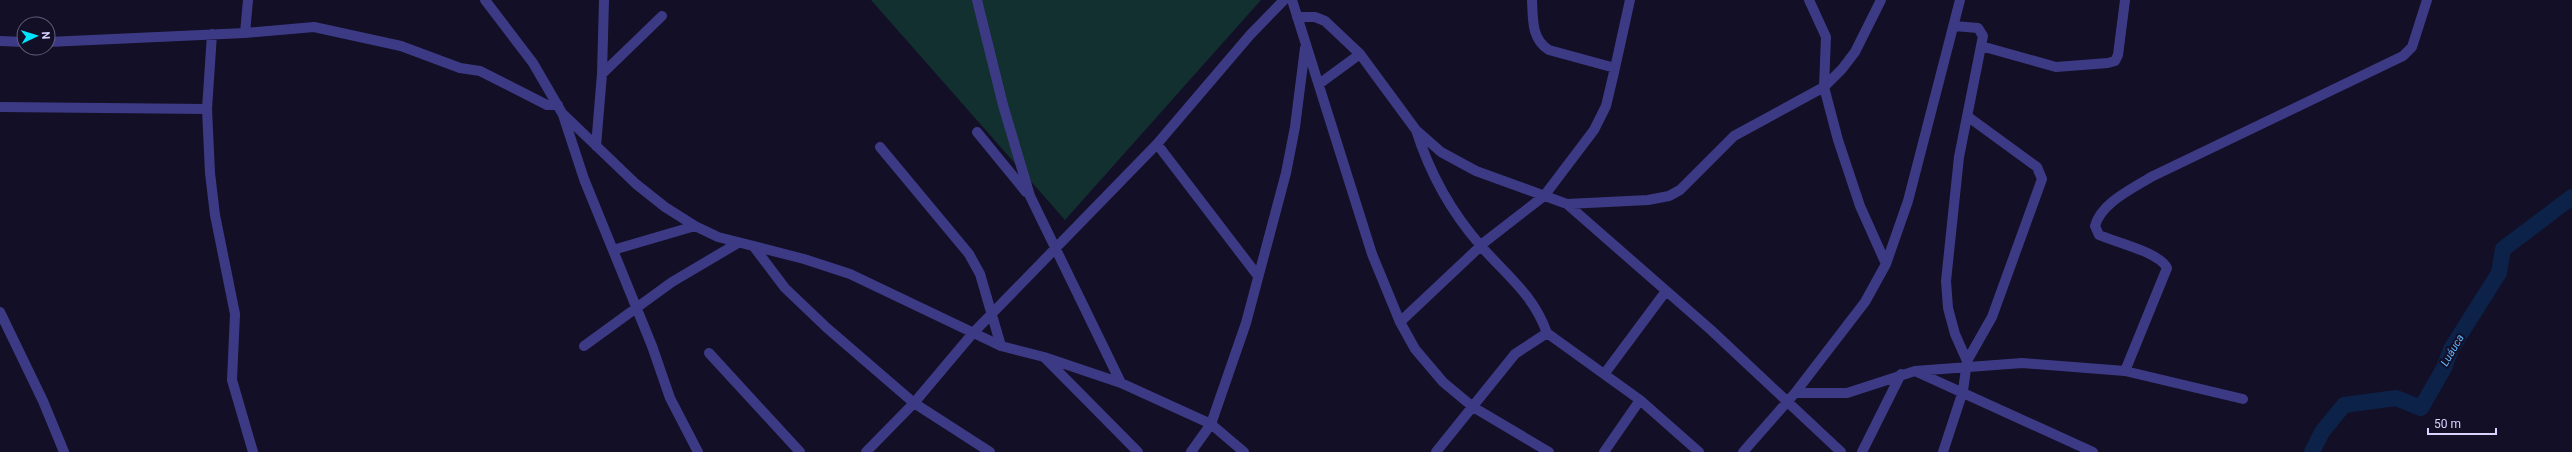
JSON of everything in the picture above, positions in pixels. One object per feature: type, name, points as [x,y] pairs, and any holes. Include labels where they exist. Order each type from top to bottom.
[{"type":"street","points":[[245,33],[248,0]]},
{"type":"street","points":[[485,0],[533,63],[560,109],[584,179],[652,346],[670,398],[698,452]]},
{"type":"street","points":[[596,146],[602,74],[604,0]]},
{"type":"street","points":[[977,0],[1003,105],[1030,196],[1057,248],[1121,384]]},
{"type":"street","points":[[866,452],[914,404],[972,333],[1057,248],[1157,144],[1250,35],[1284,0]]},
{"type":"street","points":[[1292,0],[1372,254],[1400,322],[1424,361],[1443,382],[1473,408],[1549,452]]},
{"type":"street","points":[[1532,0],[1534,27],[1542,46],[1549,50],[1615,68]]},
{"type":"street","points":[[1400,322],[1480,246],[1544,196],[1594,130],[1606,106],[1630,0]]},
{"type":"street","points":[[1809,0],[1826,37],[1827,53],[1824,87],[1838,140],[1860,206],[1886,264]]},
{"type":"street","points":[[1297,17],[1315,16],[1325,21],[1360,54],[1416,130],[1456,162],[1476,171],[1567,204],[1648,200],[1669,196],[1680,190],[1734,136],[1824,87],[1842,69],[1855,52],[1881,0]]},
{"type":"street","points":[[1743,452],[1796,393],[1865,302],[1886,264],[1908,201],[1960,0]]},
{"type":"street","points":[[1981,46],[2056,67],[2108,64],[2115,61],[2118,55],[2125,0]]},
{"type":"street","points":[[2125,370],[2167,268],[2163,262],[2147,254],[2099,235],[2095,226],[2104,212],[2123,194],[2151,177],[2403,56],[2412,47],[2427,0]]},
{"type":"street","points":[[602,74],[662,16]]},
{"type":"street","points":[[1954,26],[1978,28],[1982,33],[1981,46],[1959,158],[1946,281],[1948,308],[1955,334],[1966,364]]},
{"type":"street","points":[[56,42],[245,33],[314,27],[401,46],[460,68],[480,70],[547,105],[560,109],[636,184],[665,207],[695,226],[718,237],[804,259],[850,274],[1001,346],[1044,357],[1121,384],[1211,424],[1244,452]]},
{"type":"street","points":[[212,34],[207,109],[215,215],[235,314],[232,380],[253,452]]},
{"type":"street","points":[[0,42],[16,42]]},
{"type":"street","points":[[1191,452],[1211,424],[1246,323],[1286,173],[1295,127],[1306,44]]},
{"type":"street","points":[[1319,84],[1360,54]]},
{"type":"street","points":[[0,107],[207,109]]},
{"type":"street","points":[[1943,452],[1963,391],[1966,364],[1992,317],[2042,179],[2041,173],[2037,167],[1967,116]]},
{"type":"street","points":[[1416,130],[1436,183],[1480,246],[1530,298],[1539,312],[1547,332],[1640,400],[1699,452]]},
{"type":"street","points":[[977,132],[1030,196]]},
{"type":"street","points":[[1157,144],[1258,276]]},
{"type":"street","points":[[880,147],[969,254],[980,274],[1001,346]]},
{"type":"street","points":[[1567,204],[1666,291],[1841,452]]},
{"type":"street","points":[[613,250],[695,226]]},
{"type":"street","points":[[584,346],[635,307],[672,282],[738,243]]},
{"type":"street","points":[[754,247],[785,288],[827,328],[914,404],[990,452]]},
{"type":"street","points":[[1604,373],[1666,291]]},
{"type":"street","points":[[0,312],[43,401],[64,452]]},
{"type":"street","points":[[1436,452],[1515,354],[1547,332]]},
{"type":"street","points":[[709,353],[800,452]]},
{"type":"street","points":[[1044,357],[1138,452]]},
{"type":"street","points":[[1796,393],[1847,392],[1901,374],[1966,364],[2022,363],[2125,370],[2243,400]]},
{"type":"street","points":[[1915,371],[1963,391],[2093,452]]},
{"type":"street","points":[[1862,452],[1901,374]]},
{"type":"street","points":[[1604,452],[1640,400]]},
{"type":"green space","points":[[871,0],[1261,0],[1065,220]]},
{"type":"waterway","name":"Luáuca","points":[[2312,452],[2322,432],[2344,405],[2396,398],[2421,408],[2444,368],[2451,349],[2499,273],[2503,249],[2572,197]]}]
